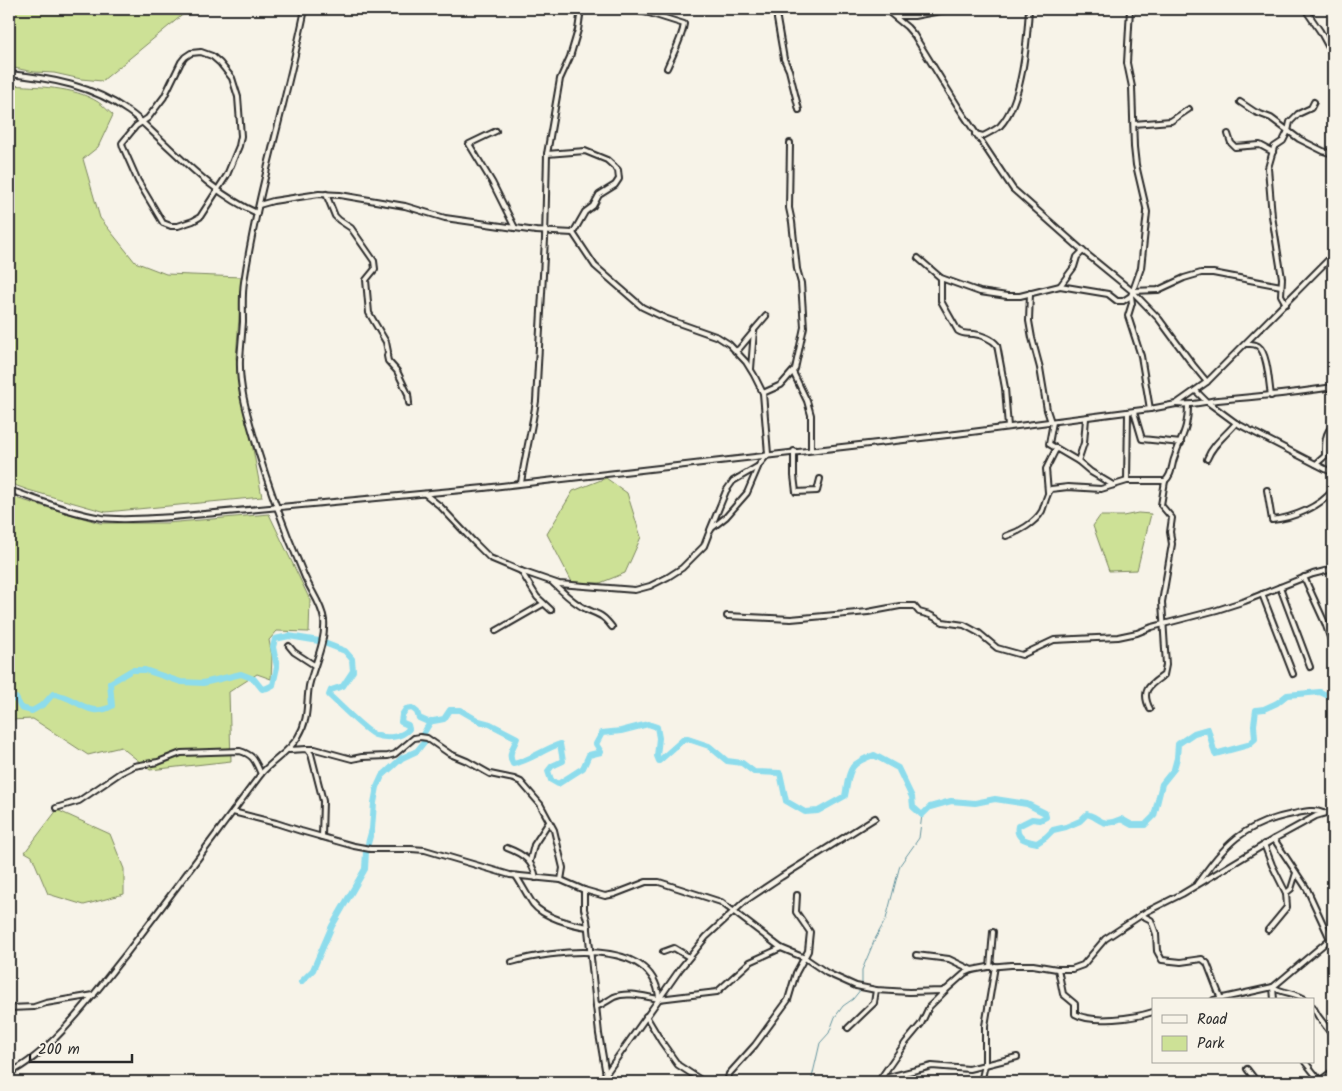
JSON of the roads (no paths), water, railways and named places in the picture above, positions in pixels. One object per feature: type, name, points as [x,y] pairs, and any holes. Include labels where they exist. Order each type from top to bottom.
[{"type":"street","points":[[9,1073],[31,1060],[43,1049],[94,995],[268,765],[288,750],[306,723],[308,695],[314,665],[324,636],[322,613],[269,490],[249,421],[240,374],[244,285],[257,213],[305,9]]},
{"type":"street","points":[[521,483],[536,401],[547,154],[560,79],[570,57],[578,30],[581,9]]},
{"type":"street","points":[[627,9],[649,13],[684,24],[680,41],[674,50],[667,68]]},
{"type":"street","points":[[777,9],[784,59],[800,110]]},
{"type":"street","points":[[885,9],[914,35],[1012,189],[1132,291],[1159,319],[1207,382]]},
{"type":"street","points":[[896,18],[951,9]]},
{"type":"street","points":[[976,134],[983,136],[999,127],[1010,109],[1018,86],[1026,48],[1029,9]]},
{"type":"street","points":[[918,258],[941,278],[980,292],[1020,296],[1060,286],[1108,294],[1117,301],[1123,302],[1130,296],[1141,268],[1147,212],[1136,164],[1131,80],[1126,63],[1130,9]]},
{"type":"street","points":[[1305,9],[1333,55]]},
{"type":"street","points":[[206,53],[220,63],[232,78],[238,97],[241,136],[239,146],[231,166],[197,219],[186,224],[171,226],[163,223],[138,181],[122,147],[124,139],[142,122],[148,118],[164,97],[181,62],[188,55],[206,53]]},
{"type":"street","points":[[9,74],[64,82],[93,91],[119,104],[142,122],[217,190],[242,207],[257,213]]},
{"type":"street","points":[[1240,102],[1255,112],[1271,118],[1288,132],[1309,145],[1333,154]]},
{"type":"street","points":[[1286,304],[1281,295],[1281,272],[1272,216],[1268,168],[1274,147],[1283,141],[1288,132],[1288,126],[1294,118],[1311,108],[1314,102]]},
{"type":"street","points":[[1134,124],[1171,121],[1189,109]]},
{"type":"street","points":[[496,131],[469,144],[492,182],[515,228]]},
{"type":"street","points":[[1228,134],[1231,144],[1235,147],[1258,145],[1273,152]]},
{"type":"street","points":[[763,393],[781,385],[793,372],[804,327],[801,284],[797,269],[789,208],[790,144]]},
{"type":"street","points":[[547,154],[584,151],[607,160],[618,170],[618,179],[615,185],[599,195],[593,206],[585,212],[573,233]]},
{"type":"street","points":[[326,194],[335,216],[351,228],[374,261],[375,270],[366,280],[368,313],[386,342],[388,361],[397,371],[408,394],[409,403]]},
{"type":"street","points":[[259,204],[289,198],[340,194],[405,206],[445,218],[515,228],[573,233]]},
{"type":"street","points":[[573,233],[594,266],[642,306],[667,319],[718,337],[735,351],[751,369],[763,393],[768,454],[759,465],[747,493],[726,517],[709,532]]},
{"type":"street","points":[[1060,286],[1074,267],[1076,257],[1083,250]]},
{"type":"street","points":[[9,490],[75,512],[115,519],[172,517],[425,494],[1150,410],[1176,404],[1207,382],[1333,255]]},
{"type":"street","points":[[1132,291],[1158,290],[1184,278],[1213,272],[1281,286]]},
{"type":"street","points":[[941,278],[941,301],[958,331],[961,334],[974,334],[987,338],[997,345],[1005,388],[1008,427]]},
{"type":"street","points":[[1030,293],[1032,338],[1047,410],[1052,422],[1049,444],[1113,485]]},
{"type":"street","points":[[1130,296],[1132,303],[1128,316],[1140,356],[1150,410]]},
{"type":"street","points":[[735,351],[739,350],[766,316]]},
{"type":"street","points":[[751,369],[754,330]]},
{"type":"street","points":[[1246,344],[1252,343],[1259,347],[1265,360],[1271,396]]},
{"type":"street","points":[[793,372],[807,401],[811,415],[811,450]]},
{"type":"street","points":[[1176,404],[1188,406],[1206,402],[1271,396],[1333,387]]},
{"type":"street","points":[[1196,391],[1206,402],[1236,423],[1333,473]]},
{"type":"street","points":[[1150,709],[1147,703],[1147,689],[1165,672],[1167,654],[1162,602],[1172,544],[1170,532],[1172,518],[1162,505],[1165,481],[1171,472],[1175,454],[1187,426],[1188,406]]},
{"type":"street","points":[[1134,412],[1142,439],[1181,443]]},
{"type":"street","points":[[1127,481],[1128,413]]},
{"type":"street","points":[[1078,461],[1084,443],[1086,418]]},
{"type":"street","points":[[1207,459],[1218,442],[1236,423]]},
{"type":"street","points":[[1316,464],[1324,456],[1326,434],[1333,426]]},
{"type":"street","points":[[1006,536],[1020,532],[1041,512],[1048,492],[1046,469],[1056,449]]},
{"type":"street","points":[[794,451],[796,492],[817,491],[820,479]]},
{"type":"street","points":[[425,494],[440,506],[490,558],[551,582],[635,590],[646,588],[682,568],[704,546],[726,491],[733,481],[759,465]]},
{"type":"street","points":[[1048,492],[1059,487],[1101,489],[1127,481],[1165,481]]},
{"type":"street","points":[[1267,490],[1272,520],[1298,513],[1316,505],[1333,490]]},
{"type":"street","points":[[727,616],[791,619],[914,606],[919,612],[943,622],[964,625],[979,633],[997,648],[1022,655],[1054,640],[1128,635],[1217,610],[1304,577],[1333,569]]},
{"type":"street","points":[[521,571],[543,604],[551,610]]},
{"type":"street","points":[[1304,577],[1325,623],[1333,646]]},
{"type":"street","points":[[551,582],[571,599],[586,609],[596,612],[612,627]]},
{"type":"street","points":[[1280,587],[1310,667]]},
{"type":"street","points":[[1262,594],[1293,674]]},
{"type":"street","points":[[496,631],[543,604]]},
{"type":"street","points":[[290,646],[294,652],[314,665]]},
{"type":"street","points":[[288,750],[315,749],[352,759],[388,756],[394,754],[414,738],[420,737],[427,738],[450,754],[490,774],[520,782],[540,804],[556,837],[563,868],[561,880]]},
{"type":"street","points":[[306,749],[312,754],[322,795],[324,810],[322,837]]},
{"type":"street","points":[[56,808],[79,801],[120,773],[134,766],[158,762],[181,753],[240,751],[254,758],[261,774]]},
{"type":"street","points":[[878,1082],[921,1024],[929,1006],[961,976],[972,970],[992,966],[1033,965],[1072,969],[1083,964],[1106,939],[1141,915],[1196,886],[1264,844],[1323,813],[1333,810]]},
{"type":"street","points":[[1196,886],[1221,851],[1250,828],[1273,818],[1290,814],[1308,811],[1323,813]]},
{"type":"street","points":[[232,812],[368,849],[425,850],[516,876],[561,880],[584,890],[610,896],[641,883],[655,881],[716,900],[734,911],[758,932],[781,948],[805,958],[827,973],[856,986],[876,990],[935,992],[947,988]]},
{"type":"street","points":[[600,1082],[689,957],[706,937],[734,911],[781,877],[875,818]]},
{"type":"street","points":[[530,861],[534,845],[549,822]]},
{"type":"street","points":[[1228,998],[1273,987],[1331,938],[1315,906],[1274,839]]},
{"type":"street","points":[[1264,844],[1286,893],[1287,907],[1268,930]]},
{"type":"street","points":[[507,848],[530,861],[535,870],[536,878]]},
{"type":"street","points":[[1286,893],[1291,889],[1296,874]]},
{"type":"street","points":[[516,876],[534,905],[543,912],[575,925],[588,927]]},
{"type":"street","points":[[584,890],[584,909],[588,927],[600,1048],[606,1074]]},
{"type":"street","points":[[727,1082],[729,1074],[755,1045],[786,1003],[798,968],[805,958],[810,943],[810,932],[796,912],[796,895]]},
{"type":"street","points":[[1141,915],[1151,920],[1156,934],[1157,951],[1162,960],[1181,962],[1202,959],[1207,963],[1224,998]]},
{"type":"street","points":[[982,1082],[985,1065],[985,1026],[992,966],[993,932]]},
{"type":"street","points":[[663,952],[674,948],[689,957]]},
{"type":"street","points":[[596,1007],[605,1004],[616,996],[628,994],[659,999],[714,993],[750,962],[781,948]]},
{"type":"street","points":[[512,962],[527,959],[534,955],[590,952],[618,956],[639,964],[655,981],[659,999]]},
{"type":"street","points":[[916,955],[949,959],[972,970]]},
{"type":"street","points":[[1058,969],[1063,994],[1074,1001],[1075,1014],[1079,1016],[1124,1019],[1152,1012]]},
{"type":"street","points":[[1273,987],[1274,998]]},
{"type":"street","points":[[1273,987],[1279,991],[1304,998]]},
{"type":"street","points":[[848,1028],[874,1003],[876,990]]},
{"type":"street","points":[[9,1008],[34,1007],[46,1003],[94,995]]},
{"type":"street","points":[[1314,1009],[1333,1036]]},
{"type":"street","points":[[646,1016],[678,1065],[704,1082]]},
{"type":"street","points":[[881,1078],[932,1066],[961,1070],[978,1068],[1017,1057]]},
{"type":"street","points":[[1307,1064],[1317,1077],[1318,1082],[1333,1071]]},
{"type":"street","points":[[1247,1069],[1257,1082]]},
{"type":"street","points":[[575,1080],[596,1082]]},
{"type":"waterway","points":[[9,701],[16,698],[21,708],[32,711],[44,704],[53,694],[61,695],[89,709],[103,710],[112,706],[110,683],[132,670],[145,670],[181,682],[203,683],[241,674],[254,679],[262,689],[267,688],[273,685],[277,667],[273,647],[275,639],[289,636],[319,641],[345,651],[352,659],[353,671],[343,686],[331,690],[329,695],[375,735],[388,737],[398,736],[406,732],[409,729],[408,725],[401,722],[402,715],[406,709],[412,708],[417,712],[419,718],[428,722],[444,719],[450,710],[460,710],[517,738],[511,754],[513,764],[560,744],[563,761],[552,766],[548,771],[551,780],[558,784],[583,768],[589,755],[601,752],[596,744],[602,733],[621,731],[648,724],[657,727],[659,738],[657,756],[659,761],[685,738],[709,746],[727,761],[742,763],[754,772],[780,773],[786,801],[805,812],[818,811],[845,796],[849,774],[854,765],[874,755],[898,768],[912,797],[913,807],[922,815],[930,807],[951,801],[975,803],[995,799],[1027,804],[1045,813],[1046,817],[1040,820],[1032,819],[1018,826],[1020,837],[1037,843],[1053,830],[1080,821],[1087,814],[1105,823],[1121,819],[1132,825],[1145,825],[1154,816],[1162,784],[1174,769],[1178,744],[1194,733],[1208,729],[1215,754],[1248,745],[1255,739],[1256,710],[1264,709],[1277,703],[1287,695],[1320,692],[1333,698]]},
{"type":"waterway","points":[[301,982],[313,970],[332,926],[365,869],[366,851],[372,829],[374,803],[377,787],[382,776],[402,758],[417,751],[425,741],[422,736],[431,721]]},
{"type":"waterway","points":[[862,985],[862,970],[886,919],[900,865],[919,838],[922,815]]},
{"type":"waterway","points":[[811,1082],[820,1043],[829,1033],[835,1017],[843,1006],[853,999],[861,989]]}]
